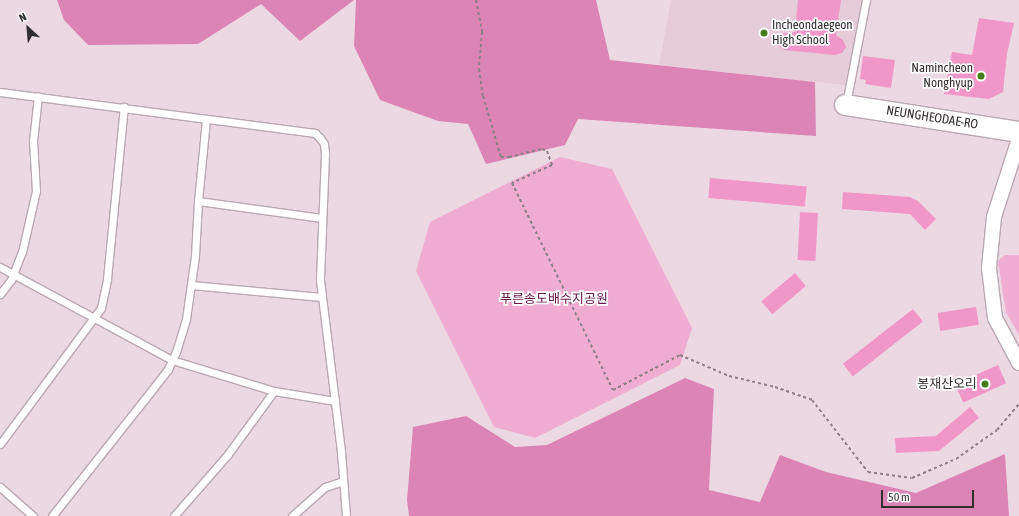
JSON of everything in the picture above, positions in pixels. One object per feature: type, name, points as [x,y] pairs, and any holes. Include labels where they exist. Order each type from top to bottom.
[{"type":"main road","name":"NEUNGHEODAE-RO","points":[[846,104],[1019,132]]},
{"type":"street","points":[[1019,139],[994,217],[989,268],[995,318],[1019,363]]},
{"type":"lane","points":[[846,104],[866,0]]},
{"type":"lane","points":[[0,92],[124,106],[206,120],[315,133],[324,144],[321,297],[335,401],[346,516]]},
{"type":"lane","points":[[0,294],[13,274],[22,252],[36,191],[33,141],[38,96]]},
{"type":"lane","points":[[0,444],[101,308],[106,279],[124,106]]},
{"type":"lane","points":[[52,516],[144,400],[172,360],[186,319],[191,285],[206,120]]},
{"type":"lane","points":[[198,201],[322,218]]},
{"type":"lane","points":[[0,267],[93,319],[172,360],[274,391],[335,401]]},
{"type":"lane","points":[[191,285],[321,297]]},
{"type":"lane","points":[[174,516],[228,454],[274,391]]},
{"type":"lane","points":[[292,516],[319,491],[343,481]]},
{"type":"lane","points":[[0,487],[33,516]]},
{"type":"path","points":[[476,0],[482,32],[479,69],[491,129],[500,157],[509,158],[542,149],[547,150],[552,165],[512,184],[613,390],[680,355],[729,376],[775,387],[812,400],[868,472],[912,478],[956,459],[997,430],[1019,404]]},
{"type":"shaded area","points":[[57,0],[354,0],[300,41],[261,4],[198,44],[88,45],[64,20]]},
{"type":"shaded area","points":[[356,0],[596,0],[610,60],[815,82],[816,136],[578,119],[565,145],[486,164],[468,124],[438,121],[380,100],[354,46]]},
{"type":"shaded area","name":"Incheondaegeon High School","points":[[671,0],[869,0],[854,86],[659,65]]},
{"type":"shaded area","points":[[685,378],[714,389],[709,490],[760,502],[780,455],[826,472],[916,493],[1005,454],[1009,516],[409,516],[407,500],[413,427],[466,416],[515,447],[547,445]]},
{"type":"green space","name":"푸른송도배수지공원","points":[[560,157],[612,169],[692,328],[680,365],[535,438],[494,427],[416,271],[430,222]]},
{"type":"green space","points":[[1005,255],[1019,255],[1019,335],[1006,312],[998,261]]},
{"type":"building","points":[[798,0],[841,0],[836,35],[843,40],[846,47],[842,53],[835,55],[784,50],[779,46],[777,40],[782,34],[795,32]]},
{"type":"building","points":[[979,18],[1014,23],[1007,54],[1003,92],[989,99],[944,94],[952,52],[972,55]]},
{"type":"building","points":[[863,56],[895,60],[891,88],[865,84],[866,80],[860,79]]},
{"type":"building","points":[[710,178],[807,186],[805,206],[708,198]]},
{"type":"building","points":[[843,192],[910,197],[918,201],[936,219],[925,230],[910,214],[842,209]]},
{"type":"building","points":[[800,212],[818,213],[815,261],[797,260]]},
{"type":"building","points":[[795,273],[806,286],[772,314],[761,301]]},
{"type":"building","points":[[976,307],[979,325],[940,331],[937,313]]},
{"type":"building","points":[[913,309],[923,322],[853,376],[843,364]]},
{"type":"building","points":[[998,365],[1006,383],[963,402],[955,384]]},
{"type":"building","points":[[970,407],[979,418],[939,451],[896,453],[895,438],[936,436]]},
{"type":"place","name":"Incheondaegeon High School","points":[[764,33]]},
{"type":"place","name":"Namincheon Nonghyup","points":[[981,76]]},
{"type":"place","name":"봉재산오리","points":[[985,384]]}]
